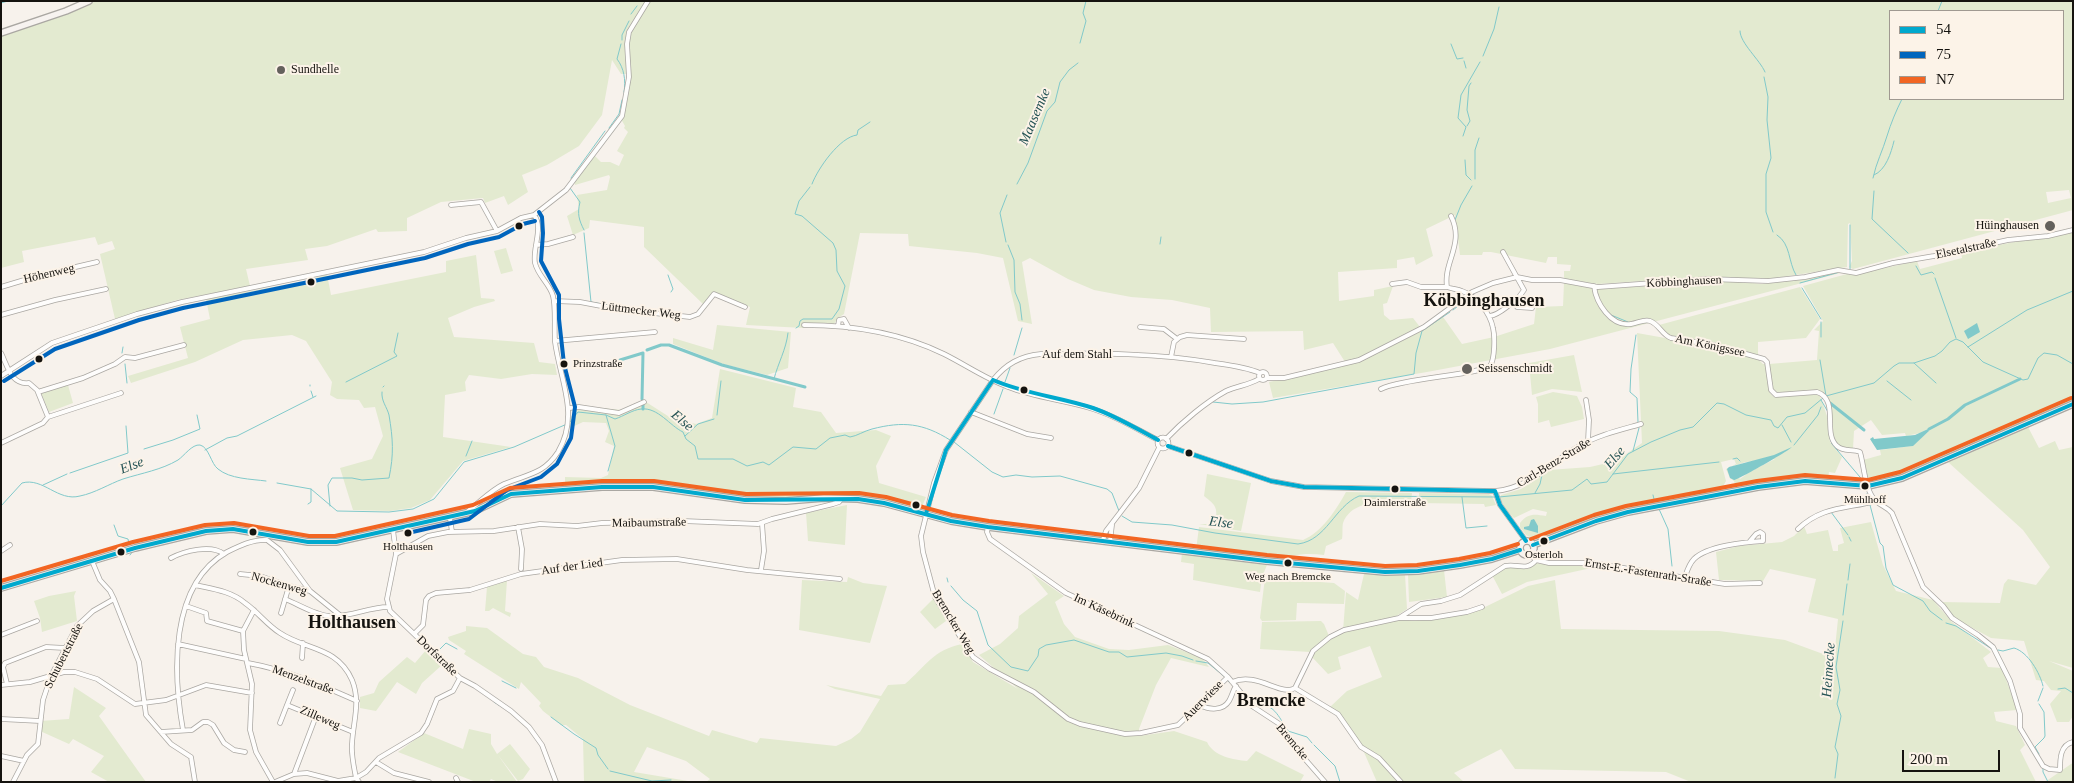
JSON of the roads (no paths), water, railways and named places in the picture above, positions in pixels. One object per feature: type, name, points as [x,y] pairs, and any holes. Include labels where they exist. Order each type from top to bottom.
[{"type":"main road","points":[[1,33],[66,11],[89,1]]},
{"type":"main road","points":[[1533,545],[1596,521],[1652,507],[1788,482],[1813,481],[1868,486],[1902,478],[2072,406]]},
{"type":"main road","points":[[1,588],[151,544],[225,529],[245,530],[308,542],[328,543],[450,518],[478,509],[511,494],[613,486],[666,488],[736,499],[786,501],[842,498],[884,503],[951,521],[988,527],[1300,565],[1395,572],[1425,570],[1492,560],[1520,550]]},
{"type":"main road","points":[[1520,550],[1521,545],[1526,541],[1533,545]]},
{"type":"main road","points":[[1520,550],[1524,554],[1530,554],[1533,550],[1533,545]]},
{"type":"street","points":[[1,376],[52,343],[130,317],[182,302],[329,271],[355,268],[424,252],[466,238],[497,231],[521,218],[534,215],[566,190],[622,116],[629,77],[627,44],[631,28],[648,1]]},
{"type":"street","points":[[451,205],[481,202],[497,231]]},
{"type":"street","points":[[466,513],[503,485],[543,469],[552,460],[562,444],[567,427],[569,408],[558,365],[553,311],[554,303],[551,290],[536,265],[537,233],[534,215]]},
{"type":"street","points":[[1447,287],[1447,274],[1455,251],[1456,240],[1454,222],[1451,216]]},
{"type":"street","name":"Elsetalstraße","points":[[1850,272],[1856,273],[2008,240],[2048,236],[2073,230]]},
{"type":"street","points":[[536,245],[548,244],[573,237]]},
{"type":"street","points":[[1490,316],[1500,314],[1504,309],[1516,302],[1524,290],[1517,277],[1513,274],[1502,252]]},
{"type":"street","name":"Höhenweg","points":[[1,287],[41,275],[97,262]]},
{"type":"street","name":"Köbbinghausen","points":[[1166,439],[1218,395],[1235,387],[1260,379],[1284,378],[1350,363],[1424,327],[1469,295],[1493,283],[1517,277],[1532,280],[1560,280],[1594,286],[1718,279],[1768,282],[1838,270],[1850,272]]},
{"type":"street","points":[[1381,389],[1488,367],[1492,357],[1495,336],[1490,316],[1469,295],[1447,287],[1421,287],[1407,282],[1392,284]]},
{"type":"street","name":"Am Königssee","points":[[1594,286],[1602,309],[1619,321],[1630,324],[1649,320],[1671,338],[1714,345],[1764,359],[1767,362],[1771,390],[1776,395],[1817,392],[1824,396],[1831,416],[1832,434],[1835,444],[1841,449],[1860,452],[1868,486]]},
{"type":"street","points":[[1,316],[55,300],[106,289]]},
{"type":"street","name":"Lüttmecker Weg","points":[[554,303],[580,302],[617,309],[690,317],[698,314],[714,294],[745,307]]},
{"type":"street","points":[[1516,302],[1518,307],[1532,308]]},
{"type":"street","points":[[838,326],[838,322],[844,319],[849,328]]},
{"type":"street","points":[[804,325],[838,326],[885,334],[933,349],[992,380],[1033,395],[1080,405],[1104,413],[1158,440],[1161,438],[1166,439],[1168,446]]},
{"type":"street","points":[[1140,327],[1164,329],[1177,339]]},
{"type":"street","points":[[555,341],[655,332]]},
{"type":"street","points":[[1171,357],[1173,346],[1177,339],[1187,335],[1244,339]]},
{"type":"street","points":[[38,392],[82,378],[115,364],[126,357],[135,358],[184,345]]},
{"type":"street","points":[[1,353],[12,378],[22,384],[33,384],[48,417]]},
{"type":"street","name":"Auf dem Stahl","points":[[926,514],[939,468],[950,443],[992,380],[1001,370],[1014,361],[1033,355],[1065,354],[1171,357],[1244,367],[1260,373]]},
{"type":"street","points":[[1260,379],[1260,373],[1265,372],[1266,378]]},
{"type":"street","points":[[1,443],[42,423],[48,417],[121,393]]},
{"type":"street","points":[[1586,400],[1588,441]]},
{"type":"street","points":[[569,408],[579,407],[619,413],[644,402]]},
{"type":"street","points":[[971,412],[1027,434],[1051,438]]},
{"type":"street","name":"Carl-Benz-Straße","points":[[1496,492],[1508,490],[1527,482],[1588,441],[1641,424]]},
{"type":"street","points":[[1107,540],[1112,525],[1139,488],[1159,448],[1158,440]]},
{"type":"street","points":[[1159,448],[1164,449],[1168,446],[1271,481],[1304,487],[1496,492],[1498,502],[1526,541]]},
{"type":"street","points":[[1868,486],[1876,502]]},
{"type":"street","name":"Maibaumstraße","points":[[396,554],[428,536],[452,532],[494,531],[540,524],[577,526],[602,523],[762,523],[833,504],[839,502],[842,498]]},
{"type":"street","points":[[1798,529],[1814,516],[1836,508],[1876,502],[1884,505],[1892,513],[1923,587],[1943,606],[1952,618],[1994,648],[2010,681],[2018,707],[2020,728],[2043,766],[2049,769],[2060,770],[2063,748],[2073,742]]},
{"type":"street","name":"Bremcker Weg","points":[[926,514],[922,530],[922,544],[933,590],[939,604],[973,657],[990,669],[1038,694],[1068,719],[1080,724],[1118,733]]},
{"type":"street","points":[[450,518],[452,532]]},
{"type":"street","points":[[761,570],[764,551],[762,523]]},
{"type":"street","points":[[518,527],[522,549],[521,569]]},
{"type":"street","name":"Im Käsebrink","points":[[988,527],[990,539],[1061,590],[1163,640],[1204,657],[1234,686]]},
{"type":"street","points":[[285,599],[326,616],[341,616],[374,607],[388,607],[388,595],[396,554],[393,530]]},
{"type":"street","points":[[1685,577],[1690,564],[1700,554],[1724,547],[1763,541],[1764,535],[1760,532],[1756,534],[1750,542]]},
{"type":"street","points":[[280,550],[285,538]]},
{"type":"street","points":[[183,730],[178,695],[178,644],[186,606],[195,585],[204,571],[224,554],[244,544],[263,540],[271,542],[280,550],[310,591]]},
{"type":"street","points":[[1,551],[10,545]]},
{"type":"street","points":[[171,558],[178,554],[211,549],[224,554]]},
{"type":"street","points":[[1399,618],[1421,604],[1441,601],[1460,595],[1505,566],[1528,567],[1536,560],[1530,554]]},
{"type":"street","name":"Auf der Lied","points":[[414,634],[423,626],[424,604],[431,594],[470,590],[521,574],[642,559],[684,560],[840,579]]},
{"type":"street","name":"Ernst-E.-Fastenrath-Straße","points":[[1536,560],[1549,563],[1592,563],[1725,584],[1760,583]]},
{"type":"street","points":[[92,561],[101,582],[110,591],[114,599],[139,662],[143,704],[146,715],[174,746],[191,756],[195,782]]},
{"type":"street","name":"Nockenweg","points":[[240,574],[260,576],[310,591],[341,616]]},
{"type":"street","points":[[195,585],[227,592],[242,600],[281,634],[328,653],[342,665],[352,680],[357,701],[352,749],[358,780]]},
{"type":"street","points":[[281,612],[289,586]]},
{"type":"street","name":"Schubertstraße","points":[[13,782],[24,761],[38,744],[43,700],[51,676],[79,622],[93,611],[114,599]]},
{"type":"street","points":[[186,606],[206,613],[207,621],[243,631]]},
{"type":"street","name":"Dorfstraße","points":[[388,607],[460,678],[476,686],[511,711],[529,727],[542,745],[556,782]]},
{"type":"street","points":[[1200,705],[1214,709],[1221,708],[1229,702],[1234,686],[1258,679],[1285,691],[1296,688],[1313,651],[1330,637],[1344,630],[1399,618],[1432,618],[1482,607]]},
{"type":"street","points":[[254,610],[243,631],[246,661],[252,678],[249,721],[251,739],[256,752],[274,782],[294,774],[316,774],[339,781],[358,780],[376,762],[421,733],[427,724],[437,699],[453,691],[460,678]]},
{"type":"street","points":[[1,634],[37,621]]},
{"type":"street","points":[[302,658],[303,643]]},
{"type":"street","name":"Menzelstraße","points":[[178,644],[299,676],[357,701]]},
{"type":"street","points":[[7,684],[3,667],[5,663],[46,647],[65,648]]},
{"type":"street","points":[[1,685],[30,682],[70,671],[85,674],[102,682],[132,704],[143,704],[206,686],[252,693]]},
{"type":"street","name":"Auerwiese","points":[[1118,733],[1141,733],[1178,725],[1227,678]]},
{"type":"street","name":"Bremcke","points":[[1234,686],[1256,709],[1281,725],[1290,742],[1325,782]]},
{"type":"street","points":[[1296,688],[1338,714],[1361,747],[1379,758],[1400,782]]},
{"type":"street","name":"Zilleweg","points":[[280,722],[293,690]]},
{"type":"street","name":"Zilleweg","points":[[287,704],[353,732]]},
{"type":"street","points":[[294,774],[316,716]]},
{"type":"street","points":[[1,719],[40,721]]},
{"type":"street","points":[[161,732],[192,730],[203,722],[208,722],[213,725],[224,743],[234,750],[245,752]]},
{"type":"street","points":[[1,756],[24,761]]},
{"type":"street","points":[[376,762],[394,773],[429,782]]},
{"type":"water","points":[[1977,323],[1980,332],[1968,339],[1964,331]]},
{"type":"water","points":[[1928,429],[1929,431],[1913,446],[1877,450],[1870,439],[1873,437],[1874,439],[1915,435]]},
{"type":"water","points":[[1792,447],[1774,459],[1734,480],[1730,478],[1727,469],[1729,467],[1774,455]]},
{"type":"water","points":[[1534,519],[1538,526],[1538,533],[1524,529]]},
{"type":"waterway","points":[[1,3],[8,1]]},
{"type":"waterway","points":[[1080,43],[1086,21],[1083,13],[1086,1]]},
{"type":"waterway","points":[[1938,10],[1942,1]]},
{"type":"waterway","points":[[631,14],[637,6]]},
{"type":"waterway","points":[[1483,56],[1494,29],[1499,7]]},
{"type":"waterway","points":[[622,40],[622,35],[629,21]]},
{"type":"waterway","points":[[1740,31],[1743,41],[1765,72]]},
{"type":"waterway","points":[[621,44],[617,59],[624,74],[624,92]]},
{"type":"waterway","points":[[1451,44],[1457,59],[1463,58]]},
{"type":"waterway","points":[[1464,61],[1466,68]]},
{"type":"waterway","points":[[1463,136],[1466,127],[1458,118],[1461,95],[1480,62]]},
{"type":"waterway","name":"Maasemke","points":[[1017,184],[1028,163],[1047,111],[1055,102],[1060,82],[1069,70],[1078,63]]},
{"type":"waterway","points":[[1764,77],[1768,97],[1767,120],[1771,158],[1766,174],[1766,212],[1773,232]]},
{"type":"waterway","points":[[1467,126],[1470,121],[1467,110],[1469,86],[1471,83]]},
{"type":"waterway","points":[[609,128],[619,114],[622,100]]},
{"type":"waterway","points":[[1873,178],[1890,126],[1902,100]]},
{"type":"waterway","points":[[812,184],[830,154],[844,141],[857,135],[858,130],[870,122]]},
{"type":"waterway","points":[[571,178],[605,131]]},
{"type":"waterway","points":[[1475,179],[1475,150],[1479,138]]},
{"type":"waterway","points":[[1874,175],[1885,165],[1890,156],[1894,141]]},
{"type":"waterway","points":[[1465,160],[1466,175],[1471,180]]},
{"type":"waterway","points":[[1455,220],[1472,186]]},
{"type":"waterway","points":[[796,328],[803,319],[832,319],[839,309],[845,286],[837,271],[836,250],[833,243],[802,216],[795,214],[799,201],[810,187]]},
{"type":"waterway","points":[[570,188],[580,202],[579,217],[584,230]]},
{"type":"waterway","points":[[1874,191],[1872,219],[1908,253]]},
{"type":"waterway","name":"Maasemke","points":[[1006,242],[1000,213],[1007,195]]},
{"type":"waterway","points":[[1850,225],[1850,269]]},
{"type":"waterway","points":[[584,233],[591,302],[623,308]]},
{"type":"waterway","points":[[1777,235],[1785,243],[1796,275]]},
{"type":"waterway","points":[[1160,244],[1161,237]]},
{"type":"waterway","name":"Maasemke","points":[[1008,245],[1014,260],[1015,292],[1020,304],[1022,320]]},
{"type":"waterway","points":[[1916,266],[1921,275],[1932,272],[1934,274]]},
{"type":"waterway","points":[[1800,283],[1840,272]]},
{"type":"waterway","points":[[668,275],[673,289],[671,292]]},
{"type":"waterway","points":[[1935,278],[1956,338]]},
{"type":"waterway","points":[[1802,288],[1821,319]]},
{"type":"waterway","points":[[1968,347],[2027,310],[2073,291]]},
{"type":"waterway","points":[[1453,310],[1462,303]]},
{"type":"waterway","points":[[1213,402],[1232,404],[1263,402],[1414,374],[1416,353],[1422,331],[1450,312]]},
{"type":"waterway","points":[[1611,315],[1628,322]]},
{"type":"waterway","points":[[1821,322],[1821,337]]},
{"type":"waterway","name":"Maasemke","points":[[1014,355],[1022,328]]},
{"type":"waterway","points":[[346,382],[397,356],[394,352],[398,333]]},
{"type":"waterway","points":[[774,379],[786,345],[788,333]]},
{"type":"waterway","points":[[1636,335],[1630,392],[1637,398],[1638,422]]},
{"type":"waterway","name":"Else","points":[[1826,396],[1874,383],[1899,363],[1914,363],[1935,356],[1956,339],[1963,342],[1983,362],[2023,380],[2028,379],[2038,358],[2044,353],[2057,355],[2073,364]]},
{"type":"waterway","points":[[647,350],[661,345],[669,345],[722,365],[805,387]]},
{"type":"waterway","points":[[122,353],[123,347]]},
{"type":"waterway","points":[[620,360],[643,353],[642,399]]},
{"type":"waterway","points":[[1820,360],[1826,396]]},
{"type":"waterway","points":[[1914,363],[1936,383]]},
{"type":"waterway","points":[[125,364],[127,383]]},
{"type":"waterway","name":"Maasemke","points":[[1005,382],[1010,368]]},
{"type":"waterway","points":[[1929,429],[1948,419],[1965,405],[2020,379]]},
{"type":"waterway","points":[[717,415],[721,381]]},
{"type":"waterway","points":[[1887,381],[1911,400]]},
{"type":"waterway","name":"Maasemke","points":[[994,414],[1003,389]]},
{"type":"waterway","points":[[311,391],[313,397]]},
{"type":"waterway","points":[[330,506],[328,485],[332,478],[362,480],[389,478],[392,461],[392,439],[389,415],[383,401],[382,392]]},
{"type":"waterway","points":[[205,450],[316,396]]},
{"type":"waterway","name":"Else","points":[[1499,497],[1572,490],[1587,479],[1591,484],[1607,482],[1628,454],[1651,442],[1680,430],[1693,427],[1717,403],[1724,404],[1746,415],[1771,420],[1774,426],[1778,428],[1787,417],[1805,413],[1823,398]]},
{"type":"waterway","points":[[1821,400],[1828,412]]},
{"type":"waterway","points":[[1830,403],[1864,430]]},
{"type":"waterway","points":[[1794,445],[1818,415],[1821,407]]},
{"type":"waterway","name":"Else","points":[[570,422],[578,412],[606,415],[615,419],[634,411],[647,409],[658,414],[683,432],[686,439],[695,446],[698,459],[733,459],[747,466],[763,462],[769,465],[793,447],[816,449],[830,438],[845,435],[855,436],[883,426],[903,424],[922,427],[950,440]]},
{"type":"waterway","points":[[144,449],[200,429],[197,415]]},
{"type":"waterway","points":[[606,415],[615,446],[608,471]]},
{"type":"waterway","points":[[685,436],[698,424],[714,419]]},
{"type":"waterway","name":"Else","points":[[277,483],[311,489],[337,511],[389,512],[413,509],[434,499],[464,462],[514,447],[567,424]]},
{"type":"waterway","name":"Heimecke","points":[[1782,425],[1791,442]]},
{"type":"waterway","points":[[70,473],[128,453],[126,426]]},
{"type":"waterway","points":[[1633,451],[1639,428]]},
{"type":"waterway","points":[[1830,438],[1832,444],[1865,483]]},
{"type":"waterway","points":[[466,456],[472,441]]},
{"type":"waterway","name":"Else","points":[[954,442],[992,472],[1003,477],[1016,475],[1032,477],[1060,476],[1107,489],[1112,493],[1119,511]]},
{"type":"waterway","name":"Else","points":[[1,506],[22,483],[37,483],[65,496],[80,496],[123,479],[165,466],[178,460],[197,445],[203,446],[216,467],[228,475],[266,481]]},
{"type":"waterway","points":[[1733,459],[1737,458],[1740,461]]},
{"type":"waterway","points":[[1613,474],[1719,462]]},
{"type":"waterway","points":[[43,485],[67,474]]},
{"type":"waterway","points":[[1535,493],[1542,475]]},
{"type":"waterway","points":[[308,504],[311,502],[311,489]]},
{"type":"waterway","points":[[1867,494],[1869,500]]},
{"type":"waterway","points":[[1653,495],[1654,499]]},
{"type":"waterway","name":"Else","points":[[1122,516],[1132,522],[1172,525],[1298,544],[1316,536],[1350,501],[1359,496],[1495,497]]},
{"type":"waterway","points":[[1462,497],[1466,528],[1487,526]]},
{"type":"waterway","points":[[1870,505],[1880,543],[1883,546],[1886,568],[1893,585],[1923,601],[1930,611],[1942,620]]},
{"type":"waterway","points":[[1659,509],[1668,529],[1672,566]]},
{"type":"waterway","name":"Heimecke","points":[[1831,512],[1848,535]]},
{"type":"waterway","points":[[114,525],[118,536],[128,539],[129,544]]},
{"type":"waterway","name":"Heimecke","points":[[1849,537],[1851,541]]},
{"type":"waterway","points":[[130,555],[133,551]]},
{"type":"waterway","name":"Heimecke","points":[[1848,580],[1850,564]]},
{"type":"waterway","points":[[947,578],[948,582]]},
{"type":"waterway","name":"Heimecke","points":[[1843,615],[1847,584]]},
{"type":"waterway","points":[[951,586],[963,600],[977,611],[988,645],[1011,667],[1028,671],[1038,656],[1039,649],[1046,645],[1074,640],[1109,652],[1119,652],[1127,657],[1166,653],[1193,660]]},
{"type":"waterway","name":"Heimecke","points":[[1835,778],[1838,754],[1835,747],[1841,716],[1837,704],[1840,690],[1836,667],[1843,621]]},
{"type":"waterway","points":[[1946,623],[1956,626],[1992,649]]},
{"type":"waterway","points":[[439,650],[446,643],[457,649]]},
{"type":"waterway","points":[[1998,650],[2003,651],[2014,648],[2019,650],[2029,658],[2043,686]]},
{"type":"waterway","points":[[1196,661],[1208,663],[1225,677]]},
{"type":"waterway","points":[[502,681],[516,688]]},
{"type":"waterway","points":[[1228,681],[1234,686]]},
{"type":"waterway","points":[[2038,701],[2043,688]]},
{"type":"waterway","points":[[2058,689],[2065,688],[2073,693]]},
{"type":"waterway","points":[[1248,698],[1259,706],[1269,707],[1280,718],[1288,731],[1307,737],[1312,743]]},
{"type":"waterway","points":[[494,702],[502,707]]},
{"type":"waterway","points":[[2039,704],[2044,712],[2045,736],[2035,747],[2039,754]]},
{"type":"waterway","points":[[504,708],[510,712]]},
{"type":"waterway","points":[[551,717],[596,748],[598,755],[608,769]]},
{"type":"waterway","points":[[1314,745],[1335,766],[1340,782]]},
{"type":"waterway","points":[[2043,768],[2048,782]]},
{"type":"waterway","points":[[610,771],[652,781],[671,780]]},
{"type":"place","name":"Sundhelle","points":[[281,70]]},
{"type":"place","name":"Hüinghausen","points":[[2050,226]]},
{"type":"place","name":"Prinzstraße","points":[[564,364]]},
{"type":"place","name":"Seissenschmidt","points":[[1467,369]]},
{"type":"place","name":"Mühlhoff","points":[[1865,486]]},
{"type":"place","name":"Daimlerstraße","points":[[1395,489]]},
{"type":"place","name":"Holthausen","points":[[408,533]]},
{"type":"place","name":"Osterloh","points":[[1544,541]]},
{"type":"place","name":"Weg nach Bremcke","points":[[1288,563]]},
{"type":"district","name":"Köbbinghausen","points":[[1484,301]]},
{"type":"district","name":"Holthausen","points":[[352,623]]},
{"type":"district","name":"Bremcke","points":[[1271,701]]}]
